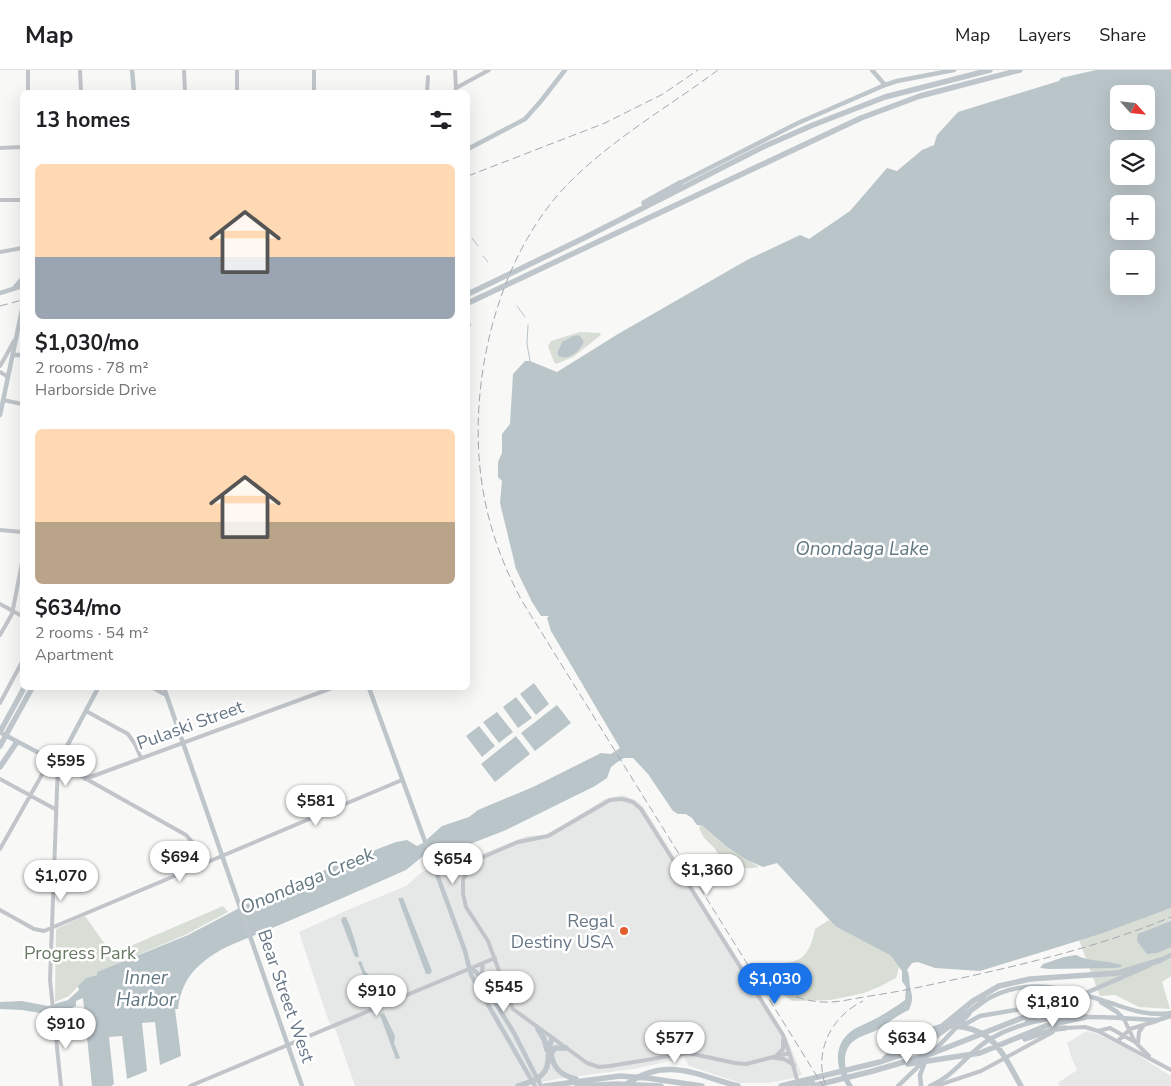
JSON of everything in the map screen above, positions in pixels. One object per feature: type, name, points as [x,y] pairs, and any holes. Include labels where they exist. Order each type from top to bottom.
[{"type":"highway","points":[[470,293],[530,265],[765,146],[813,125],[885,97],[990,70]]},
{"type":"highway","points":[[470,302],[526,274],[712,189],[810,140],[861,118],[920,96],[1020,70]]},
{"type":"highway","points":[[619,220],[644,203],[680,183]]},
{"type":"highway","points":[[1,743],[3,730],[23,690]]},
{"type":"highway","points":[[3,730],[31,690]]},
{"type":"highway","points":[[0,767],[17,742]]},
{"type":"highway","points":[[813,1086],[872,1067],[915,1047],[973,1000],[999,986],[1030,979],[1118,973],[1161,960]]},
{"type":"highway","points":[[798,1086],[892,1062],[914,1052],[985,1000]]},
{"type":"highway","points":[[781,1086],[872,1067],[884,1068],[913,1061],[1065,1001]]},
{"type":"highway","points":[[989,1050],[1048,1025],[1086,1017]]},
{"type":"highway","points":[[872,1067],[922,1033],[941,1026],[954,1026],[974,1030],[990,1039],[1004,1054],[1022,1086]]},
{"type":"highway","points":[[913,1061],[961,1057],[1064,1028]]},
{"type":"highway","points":[[538,1029],[554,1065],[562,1075],[586,1080]]},
{"type":"highway","points":[[518,1086],[542,1075],[548,1064],[554,1039]]},
{"type":"highway","points":[[549,1054],[555,1048],[566,1048]]},
{"type":"highway","points":[[624,1086],[640,1076],[656,1070],[666,1069],[692,1071],[738,1086]]},
{"type":"highway","points":[[545,1086],[611,1076],[702,1086]]},
{"type":"highway","points":[[577,1086],[617,1084],[661,1086]]},
{"type":"main road","points":[[132,70],[134,90]]},
{"type":"main road","points":[[470,148],[524,119],[565,70]]},
{"type":"main road","points":[[872,70],[885,85]]},
{"type":"main road","points":[[680,183],[798,123],[885,85],[954,70]]},
{"type":"main road","points":[[13,288],[20,281]]},
{"type":"main road","points":[[0,293],[20,286]]},
{"type":"main road","points":[[0,415],[20,321]]},
{"type":"main road","points":[[13,355],[20,355]]},
{"type":"main road","points":[[3,730],[17,742],[58,763],[97,690]]},
{"type":"main road","name":"Bear Street West","points":[[165,690],[302,1086]]},
{"type":"main road","points":[[370,690],[471,975],[535,1086]]},
{"type":"main road","points":[[930,1086],[949,1076],[988,1040],[1065,1001],[1171,955]]},
{"type":"main road","points":[[470,968],[477,973],[513,1031],[542,1086]]},
{"type":"main road","points":[[921,1086],[921,1072],[945,1040],[985,1000],[1006,991],[1023,987],[1050,986],[1134,1011],[1152,1014],[1171,1014]]},
{"type":"main road","points":[[945,1040],[968,1021],[980,1016],[1065,1001]]},
{"type":"main road","points":[[1110,1005],[1124,1018]]},
{"type":"main road","points":[[1019,1025],[1067,1016],[1158,1020],[1171,1014]]},
{"type":"main road","points":[[898,1086],[930,1059]]},
{"type":"street","points":[[28,70],[28,90]]},
{"type":"street","points":[[80,70],[81,90]]},
{"type":"street","points":[[184,70],[185,90]]},
{"type":"street","points":[[236,70],[237,90]]},
{"type":"street","points":[[314,70],[314,90]]},
{"type":"street","points":[[454,70],[456,90],[489,70]]},
{"type":"street","points":[[427,90],[428,77]]},
{"type":"street","points":[[0,148],[20,147]]},
{"type":"street","points":[[0,200],[20,200]]},
{"type":"street","points":[[0,252],[20,248]]},
{"type":"street","points":[[0,366],[17,337]]},
{"type":"street","points":[[3,361],[6,357],[13,355]]},
{"type":"street","points":[[0,372],[8,377]]},
{"type":"street","points":[[3,400],[20,404]]},
{"type":"street","points":[[0,530],[20,532]]},
{"type":"street","points":[[0,635],[12,611],[20,573]]},
{"type":"street","points":[[0,604],[20,615]]},
{"type":"street","points":[[0,703],[20,666]]},
{"type":"street","points":[[156,690],[167,696]]},
{"type":"street","name":"Pulaski Street","points":[[85,779],[327,690]]},
{"type":"street","points":[[86,711],[128,734],[141,758]]},
{"type":"street","points":[[1,846],[44,771],[49,758]]},
{"type":"street","points":[[61,1086],[50,980],[58,763],[186,835],[194,844],[202,863]]},
{"type":"street","points":[[44,771],[51,768],[57,772]]},
{"type":"street","points":[[95,784],[95,778],[99,774]]},
{"type":"street","points":[[1,779],[55,809]]},
{"type":"street","points":[[0,910],[39,931],[44,931],[402,780]]},
{"type":"street","points":[[790,1053],[754,1063],[735,1064],[688,1053],[610,1066],[587,1063],[513,1009],[485,935],[470,916],[466,907],[462,886],[465,875],[470,867],[484,857],[518,842],[548,836],[603,802],[617,798],[633,802],[641,809],[783,1035],[790,1053],[794,1065],[798,1086]]},
{"type":"street","points":[[190,1086],[495,958]]},
{"type":"street","points":[[481,980],[483,963]]},
{"type":"street","points":[[1124,1018],[1135,1042],[1155,1061]]},
{"type":"street","points":[[1118,1041],[1130,1029],[1158,1020]]},
{"type":"street","points":[[1140,1048],[1138,1042],[1139,1032],[1146,1024]]},
{"type":"street","points":[[936,1086],[981,1071],[1054,1031],[1064,1028],[1085,1027],[1098,1031],[1171,1070]]},
{"type":"street","points":[[1098,1031],[1110,1028],[1135,1042]]},
{"type":"street","points":[[773,1058],[783,1049],[783,1035]]},
{"type":"street","points":[[773,1058],[784,1059],[794,1065]]},
{"type":"shaded area","points":[[623,795],[637,801],[644,808],[787,1038],[802,1075],[768,1083],[740,1083],[689,1066],[684,1058],[633,1069],[557,1079],[525,1086],[355,1086],[336,1031],[329,1022],[299,932],[406,886],[422,872],[441,864],[477,856],[527,836],[550,833],[605,799]]},
{"type":"shaded area","points":[[1087,1031],[1098,1034],[1131,1051],[1171,1076],[1171,1086],[1060,1086],[1058,1083],[1077,1070],[1067,1043]]},
{"type":"green space","points":[[580,332],[600,333],[601,335],[573,357],[556,364],[548,346],[551,341]],"holes":[[[579,335],[584,341],[575,352],[562,358],[559,357],[557,353],[562,342]]]},
{"type":"green space","points":[[703,826],[726,846],[759,867],[739,867],[725,862],[702,835],[699,827]]},
{"type":"green space","name":"Progress Park","points":[[223,906],[228,912],[187,934],[98,972],[97,975],[86,978],[69,996],[55,1002],[56,929],[85,916],[112,954]]},
{"type":"green space","points":[[1171,908],[1171,976],[1162,982],[1170,1009],[1139,1007],[1115,995],[1100,996],[1079,940]]},
{"type":"green space","points":[[829,920],[835,926],[890,955],[899,967],[896,978],[864,993],[831,1000],[792,1001],[778,991],[780,965],[802,957],[811,945],[815,929]]},
{"type":"water","name":"Onondaga Lake","points":[[1096,70],[1171,70],[1171,908],[1100,934],[980,971],[935,968],[918,962],[912,963],[907,970],[912,997],[909,1010],[850,1044],[845,1056],[845,1062],[847,1075],[853,1086],[847,1086],[839,1067],[838,1053],[840,1047],[847,1035],[853,1030],[905,1000],[906,987],[902,981],[902,971],[890,955],[835,926],[777,863],[763,867],[747,860],[726,846],[703,826],[697,825],[686,814],[678,814],[673,811],[648,774],[633,758],[624,758],[611,767],[607,778],[595,786],[506,830],[447,853],[428,852],[406,870],[304,915],[234,943],[209,957],[188,978],[180,996],[178,1009],[175,1009],[181,1056],[160,1065],[155,1022],[142,1023],[147,1071],[127,1079],[122,1036],[109,1037],[114,1084],[111,1086],[92,1086],[83,998],[76,1001],[76,1006],[63,1012],[46,1014],[0,1009],[0,1002],[22,1001],[48,1006],[68,1000],[79,990],[78,986],[86,978],[97,975],[97,972],[188,935],[247,904],[333,866],[396,842],[407,840],[417,846],[442,826],[469,817],[478,810],[533,787],[601,753],[611,754],[620,748],[551,631],[547,618],[549,616],[541,616],[516,569],[500,503],[502,481],[498,477],[498,462],[502,453],[502,434],[510,424],[513,374],[525,361],[530,361],[557,372],[618,334],[747,260],[800,235],[809,239],[850,211],[887,168],[897,171],[922,150],[934,145],[937,135],[958,112],[1059,81],[1061,78]]},
{"type":"water","points":[[579,335],[584,341],[580,348],[571,356],[559,357],[557,353],[562,342]]},
{"type":"water","points":[[534,683],[549,704],[536,715],[520,694]]},
{"type":"water","points":[[516,697],[532,718],[518,728],[503,707]]},
{"type":"water","points":[[557,705],[571,723],[535,751],[521,733]]},
{"type":"water","points":[[497,712],[513,732],[499,743],[483,722]]},
{"type":"water","points":[[479,726],[495,746],[482,757],[466,736]]},
{"type":"water","points":[[516,736],[530,754],[495,782],[481,764]]},
{"type":"water","points":[[398,898],[403,898],[432,971],[430,974],[426,974]]},
{"type":"water","points":[[343,917],[346,917],[350,927],[359,957],[355,957],[341,920]]},
{"type":"water","points":[[1171,921],[1171,947],[1157,953],[1147,954],[1137,941],[1138,934]]},
{"type":"water","points":[[1076,955],[1086,959],[1122,965],[1115,968],[1040,968],[1043,964]]},
{"type":"water","points":[[361,961],[365,971],[372,979],[378,996],[372,998],[358,962]]},
{"type":"water","points":[[384,1013],[395,1036],[394,1043],[400,1058],[396,1059],[380,1015]]},
{"type":"waterway","points":[[472,238],[478,246]]},
{"type":"waterway","points":[[483,256],[488,262]]},
{"type":"waterway","points":[[517,306],[525,317]]},
{"type":"waterway","points":[[528,325],[527,344],[530,361]]},
{"type":"railway","points":[[470,175],[605,123],[663,94],[698,70]]},
{"type":"railway","points":[[718,70],[601,154],[565,187],[541,217],[521,250],[504,287],[492,326],[483,366],[478,446],[482,484],[488,514],[508,573],[522,601],[823,1086]]},
{"type":"railway","points":[[0,306],[20,301]]},
{"type":"railway","points":[[757,970],[771,983],[787,993],[813,1001],[839,1001],[920,987],[1047,958],[1141,929],[1171,917]]},
{"type":"railway","points":[[825,1084],[822,1059],[828,1035],[842,1016],[852,1007],[863,1001]]},
{"type":"place","name":"Regal Destiny USA","points":[[624,931]]},
{"type":"water label","name":"Onondaga Creek","points":[[307,881]]},
{"type":"water label","name":"Inner Harbor","points":[[146,989]]}]
